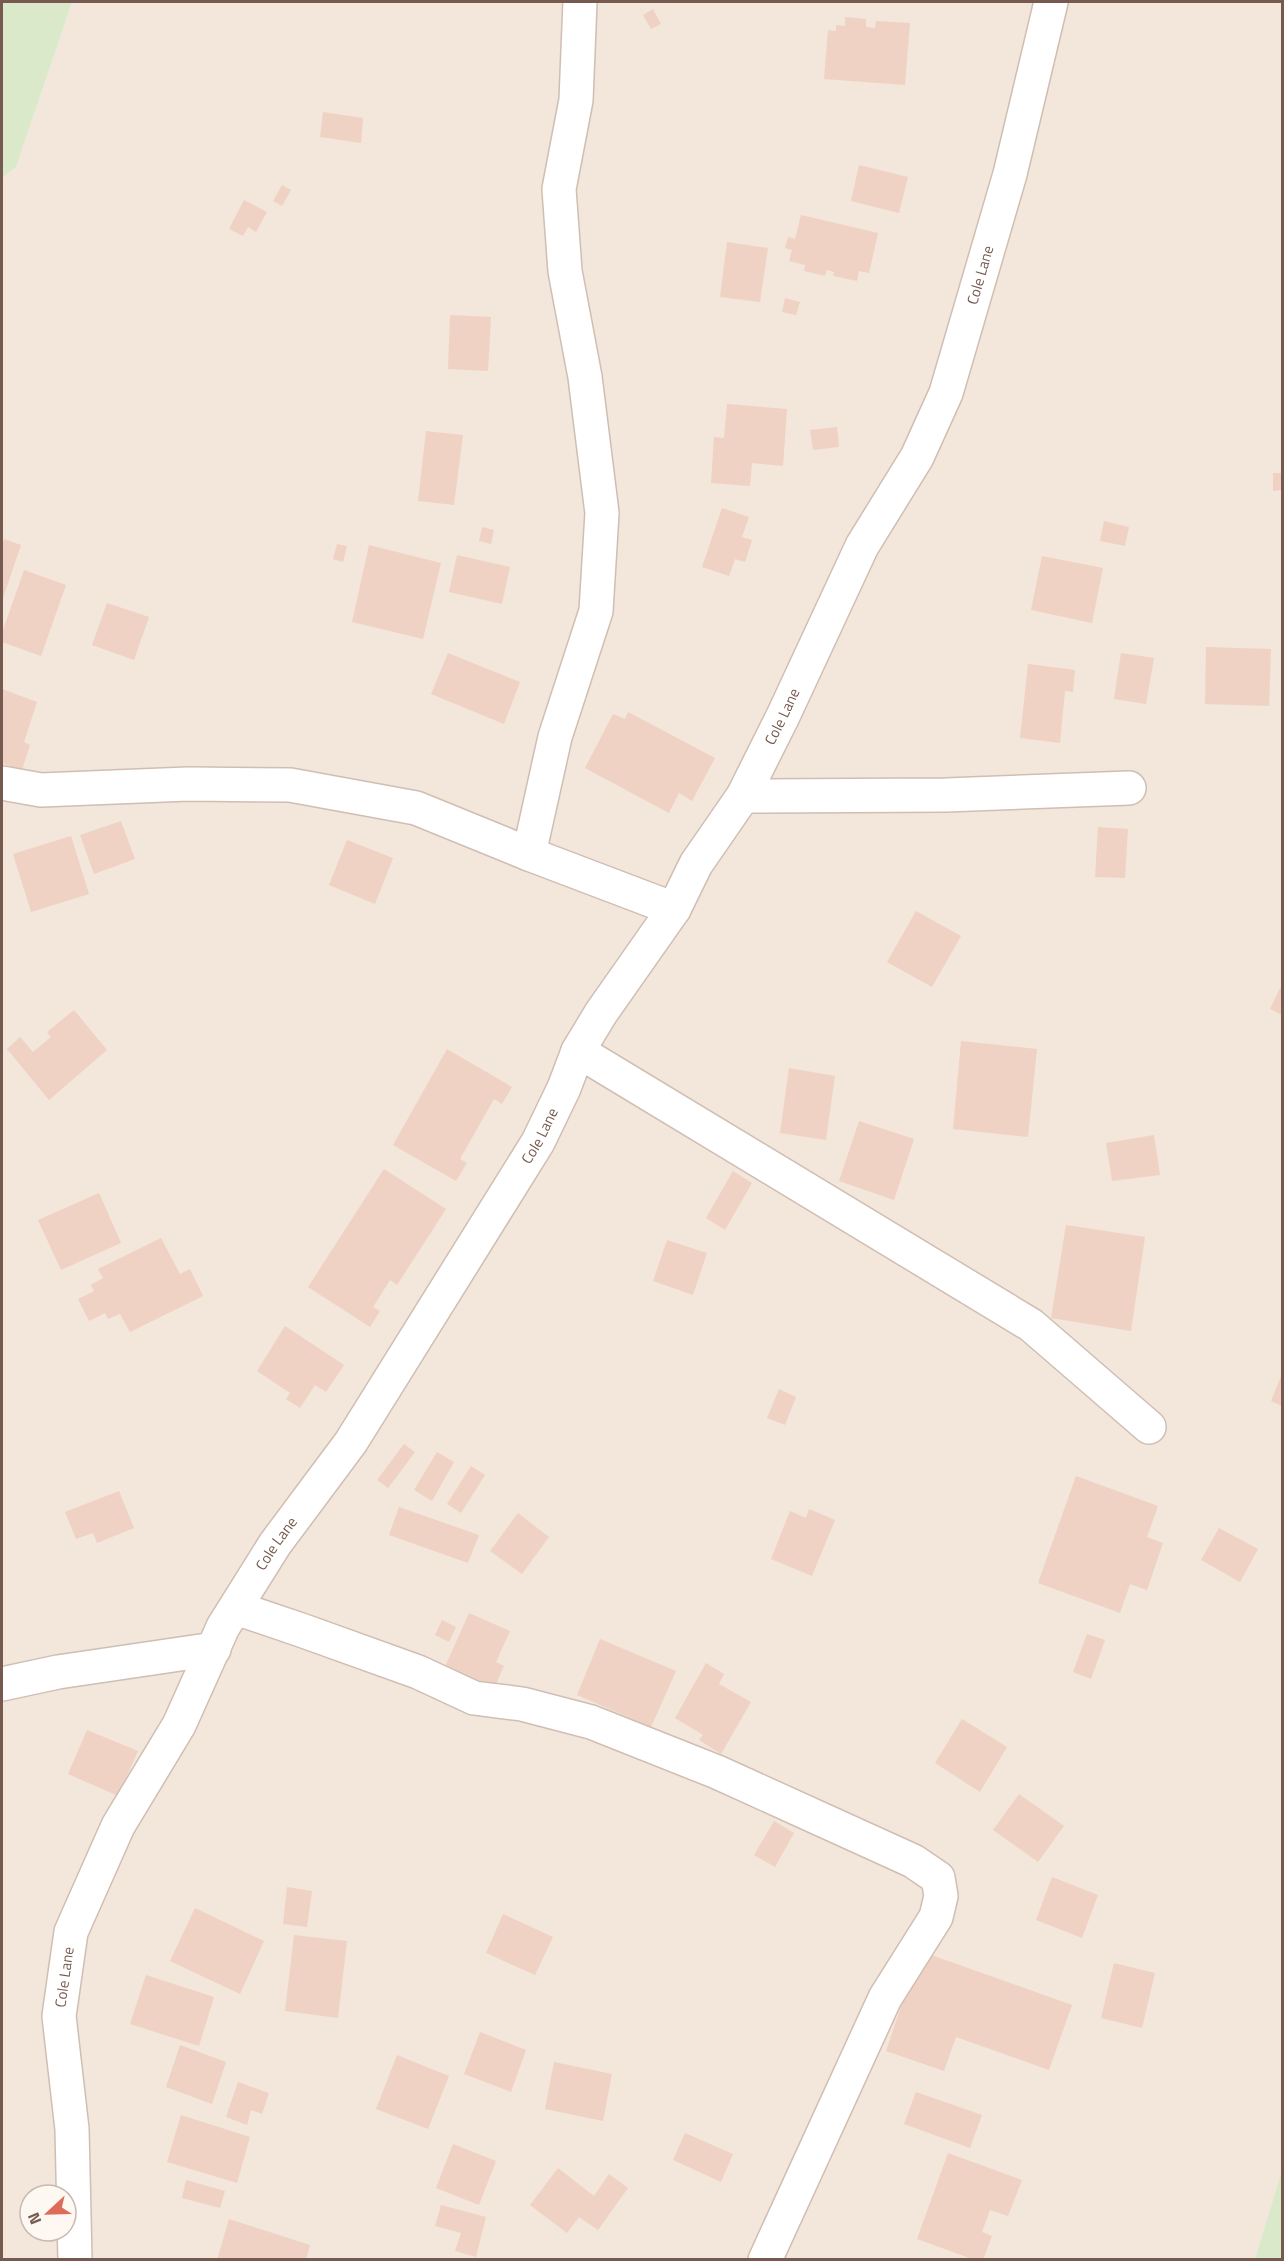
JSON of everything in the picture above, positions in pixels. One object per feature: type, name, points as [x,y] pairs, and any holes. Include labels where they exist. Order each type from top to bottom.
[{"type":"street","points":[[529,854],[555,737],[596,611],[602,513],[585,377],[565,271],[559,189],[576,100],[580,2]]},
{"type":"street","name":"Cole Lane","points":[[75,2259],[72,2128],[59,2016],[70,1932],[118,1827],[179,1725],[224,1627],[274,1544],[351,1442],[538,1142],[564,1088],[578,1051],[601,1013],[674,909],[696,864],[743,796],[862,546],[917,458],[946,393],[1010,174],[1051,2]]},
{"type":"street","points":[[2,783],[41,790],[188,784],[290,785],[416,808],[674,909]]},
{"type":"street","points":[[743,796],[946,795],[1129,788]]},
{"type":"street","points":[[578,1051],[1031,1325],[1149,1427]]},
{"type":"street","points":[[236,1608],[418,1672],[474,1698],[522,1704],[591,1722],[717,1772],[913,1861],[938,1878],[941,1896],[936,1917],[885,1998],[765,2259]]},
{"type":"street","points":[[2,1684],[58,1672],[214,1649]]},
{"type":"shaded area","points":[[72,2],[1282,2],[1282,2170],[1255,2259],[2,2260],[2,178],[16,167]]},
{"type":"green space","points":[[2,2],[72,2],[16,167],[2,178]]},
{"type":"green space","points":[[1282,2170],[1282,2259],[1255,2259]]},
{"type":"building","points":[[653,9],[661,24],[651,29],[643,15]]},
{"type":"building","points":[[845,17],[866,19],[866,27],[875,28],[876,21],[910,23],[905,85],[824,79],[828,30],[836,31],[836,25],[845,26]]},
{"type":"building","points":[[323,112],[363,118],[361,143],[320,137]]},
{"type":"building","points":[[859,165],[908,177],[899,213],[851,201]]},
{"type":"building","points":[[282,185],[291,190],[282,206],[273,201]]},
{"type":"building","points":[[244,200],[267,212],[256,232],[248,227],[243,236],[229,229]]},
{"type":"building","points":[[801,215],[878,233],[869,273],[859,271],[857,281],[833,276],[834,272],[827,270],[825,276],[804,271],[805,265],[789,261],[792,250],[785,248],[788,237],[795,239]]},
{"type":"building","points":[[727,242],[768,248],[760,302],[720,297]]},
{"type":"building","points":[[785,298],[800,302],[796,315],[782,312]]},
{"type":"building","points":[[450,315],[491,317],[488,371],[448,369]]},
{"type":"building","points":[[727,404],[787,409],[783,466],[752,463],[750,486],[711,483],[714,437],[724,438]]},
{"type":"building","points":[[837,427],[839,447],[813,450],[810,430]]},
{"type":"building","points":[[426,431],[463,435],[454,505],[418,501]]},
{"type":"building","points":[[1273,473],[1282,473],[1282,490],[1273,491]]},
{"type":"building","points":[[722,508],[749,517],[742,537],[752,540],[745,562],[735,559],[729,576],[702,567]]},
{"type":"building","points":[[1104,521],[1129,527],[1125,546],[1100,541]]},
{"type":"building","points":[[482,527],[494,530],[491,544],[479,541]]},
{"type":"building","points":[[4,539],[21,545],[2,601],[2,545]]},
{"type":"building","points":[[337,544],[347,546],[343,562],[333,559]]},
{"type":"building","points":[[369,545],[441,563],[423,639],[352,622]]},
{"type":"building","points":[[457,555],[510,567],[502,604],[449,592]]},
{"type":"building","points":[[1042,556],[1103,568],[1092,623],[1031,610]]},
{"type":"building","points":[[24,570],[66,585],[41,656],[2,642],[2,633]]},
{"type":"building","points":[[107,603],[149,617],[134,660],[92,645]]},
{"type":"building","points":[[1206,647],[1271,649],[1269,706],[1205,704]]},
{"type":"building","points":[[448,653],[520,682],[504,724],[431,694]]},
{"type":"building","points":[[1121,653],[1154,658],[1146,704],[1114,699]]},
{"type":"building","points":[[1028,664],[1075,670],[1073,692],[1065,691],[1060,743],[1020,738]]},
{"type":"building","points":[[2,689],[37,702],[24,742],[30,745],[22,770],[2,763]]},
{"type":"building","points":[[628,712],[715,758],[692,801],[679,793],[669,813],[585,768],[613,714],[625,719]]},
{"type":"building","points":[[121,821],[135,859],[94,874],[80,835]]},
{"type":"building","points":[[1098,827],[1128,829],[1125,878],[1095,877]]},
{"type":"building","points":[[71,836],[89,894],[31,912],[13,854]]},
{"type":"building","points":[[347,840],[393,858],[375,904],[329,885]]},
{"type":"building","points":[[916,911],[961,936],[932,987],[887,962]]},
{"type":"building","points":[[1280,988],[1282,989],[1282,1015],[1270,1009]]},
{"type":"building","points":[[74,1010],[107,1050],[49,1100],[7,1049],[20,1037],[33,1052],[51,1037],[47,1032]]},
{"type":"building","points":[[961,1041],[1037,1049],[1028,1137],[953,1129]]},
{"type":"building","points":[[447,1049],[512,1087],[502,1104],[494,1099],[460,1159],[467,1163],[456,1181],[393,1145]]},
{"type":"building","points":[[789,1068],[835,1076],[826,1140],[780,1133]]},
{"type":"building","points":[[859,1121],[914,1139],[894,1200],[839,1181]]},
{"type":"building","points":[[1154,1135],[1160,1175],[1112,1181],[1106,1143]]},
{"type":"building","points":[[384,1169],[446,1209],[397,1285],[390,1280],[373,1307],[380,1311],[370,1327],[308,1287]]},
{"type":"building","points":[[733,1171],[752,1183],[725,1230],[706,1218]]},
{"type":"building","points":[[99,1193],[121,1243],[61,1270],[38,1220]]},
{"type":"building","points":[[1066,1225],[1145,1237],[1131,1331],[1051,1318]]},
{"type":"building","points":[[161,1238],[180,1274],[190,1269],[203,1296],[130,1332],[120,1314],[108,1319],[105,1313],[89,1321],[78,1299],[94,1291],[91,1285],[103,1278],[98,1269]]},
{"type":"building","points":[[667,1240],[707,1253],[693,1295],[653,1281]]},
{"type":"building","points":[[285,1326],[344,1365],[326,1392],[315,1385],[300,1408],[286,1399],[290,1393],[257,1371]]},
{"type":"building","points":[[1282,1374],[1282,1406],[1271,1401]]},
{"type":"building","points":[[779,1389],[796,1397],[785,1425],[767,1418]]},
{"type":"building","points":[[404,1444],[415,1452],[388,1488],[377,1480]]},
{"type":"building","points":[[437,1452],[454,1462],[432,1501],[414,1490]]},
{"type":"building","points":[[471,1466],[485,1475],[461,1513],[447,1504]]},
{"type":"building","points":[[1076,1476],[1158,1506],[1147,1537],[1163,1543],[1147,1590],[1130,1584],[1120,1613],[1038,1583]]},
{"type":"building","points":[[119,1491],[134,1528],[97,1543],[93,1533],[76,1539],[65,1512]]},
{"type":"building","points":[[399,1507],[479,1535],[468,1563],[389,1535]]},
{"type":"building","points":[[809,1509],[835,1520],[812,1576],[771,1559],[790,1511],[806,1518]]},
{"type":"building","points":[[518,1513],[549,1537],[522,1574],[490,1551]]},
{"type":"building","points":[[1219,1528],[1258,1549],[1240,1582],[1201,1560]]},
{"type":"building","points":[[469,1613],[510,1631],[496,1662],[504,1666],[492,1693],[443,1671]]},
{"type":"building","points":[[442,1620],[456,1627],[449,1642],[435,1635]]},
{"type":"building","points":[[1087,1634],[1105,1640],[1091,1679],[1073,1672]]},
{"type":"building","points":[[600,1639],[676,1671],[651,1727],[577,1695]]},
{"type":"building","points":[[706,1663],[724,1674],[719,1684],[751,1702],[721,1754],[699,1740],[703,1735],[675,1718]]},
{"type":"building","points":[[962,1719],[1007,1747],[980,1792],[935,1763]]},
{"type":"building","points":[[87,1730],[138,1751],[118,1796],[68,1774]]},
{"type":"building","points":[[1019,1794],[1064,1826],[1038,1862],[993,1830]]},
{"type":"building","points":[[774,1821],[794,1833],[775,1867],[754,1855]]},
{"type":"building","points":[[1052,1877],[1098,1895],[1082,1938],[1036,1920]]},
{"type":"building","points":[[287,1887],[312,1891],[307,1927],[283,1924]]},
{"type":"building","points":[[195,1908],[264,1941],[240,1994],[170,1961]]},
{"type":"building","points":[[503,1914],[553,1937],[535,1975],[486,1953]]},
{"type":"building","points":[[294,1935],[347,1941],[338,2018],[285,2011]]},
{"type":"building","points":[[920,1951],[1072,2005],[1049,2070],[956,2037],[944,2071],[886,2051]]},
{"type":"building","points":[[1114,1963],[1155,1973],[1142,2028],[1101,2018]]},
{"type":"building","points":[[146,1975],[214,1997],[199,2046],[130,2024]]},
{"type":"building","points":[[480,2032],[526,2050],[511,2092],[464,2074]]},
{"type":"building","points":[[180,2045],[226,2062],[212,2104],[166,2087]]},
{"type":"building","points":[[397,2055],[449,2076],[428,2129],[376,2109]]},
{"type":"building","points":[[554,2062],[612,2074],[603,2121],[545,2109]]},
{"type":"building","points":[[238,2082],[269,2093],[262,2114],[251,2110],[247,2125],[226,2117]]},
{"type":"building","points":[[916,2092],[982,2115],[970,2148],[904,2124]]},
{"type":"building","points":[[181,2115],[250,2137],[237,2183],[167,2162]]},
{"type":"building","points":[[685,2133],[733,2154],[721,2182],[673,2160]]},
{"type":"building","points":[[453,2144],[496,2161],[479,2205],[436,2188]]},
{"type":"building","points":[[948,2153],[1022,2180],[1008,2216],[990,2210],[982,2232],[992,2236],[983,2260],[975,2260],[917,2239]]},
{"type":"building","points":[[558,2168],[594,2196],[609,2174],[628,2188],[598,2230],[579,2217],[567,2233],[530,2205]]},
{"type":"building","points":[[186,2180],[225,2191],[220,2208],[182,2198]]},
{"type":"building","points":[[441,2205],[486,2217],[476,2257],[455,2251],[461,2233],[435,2226]]},
{"type":"building","points":[[229,2219],[310,2245],[306,2260],[217,2260]]}]
